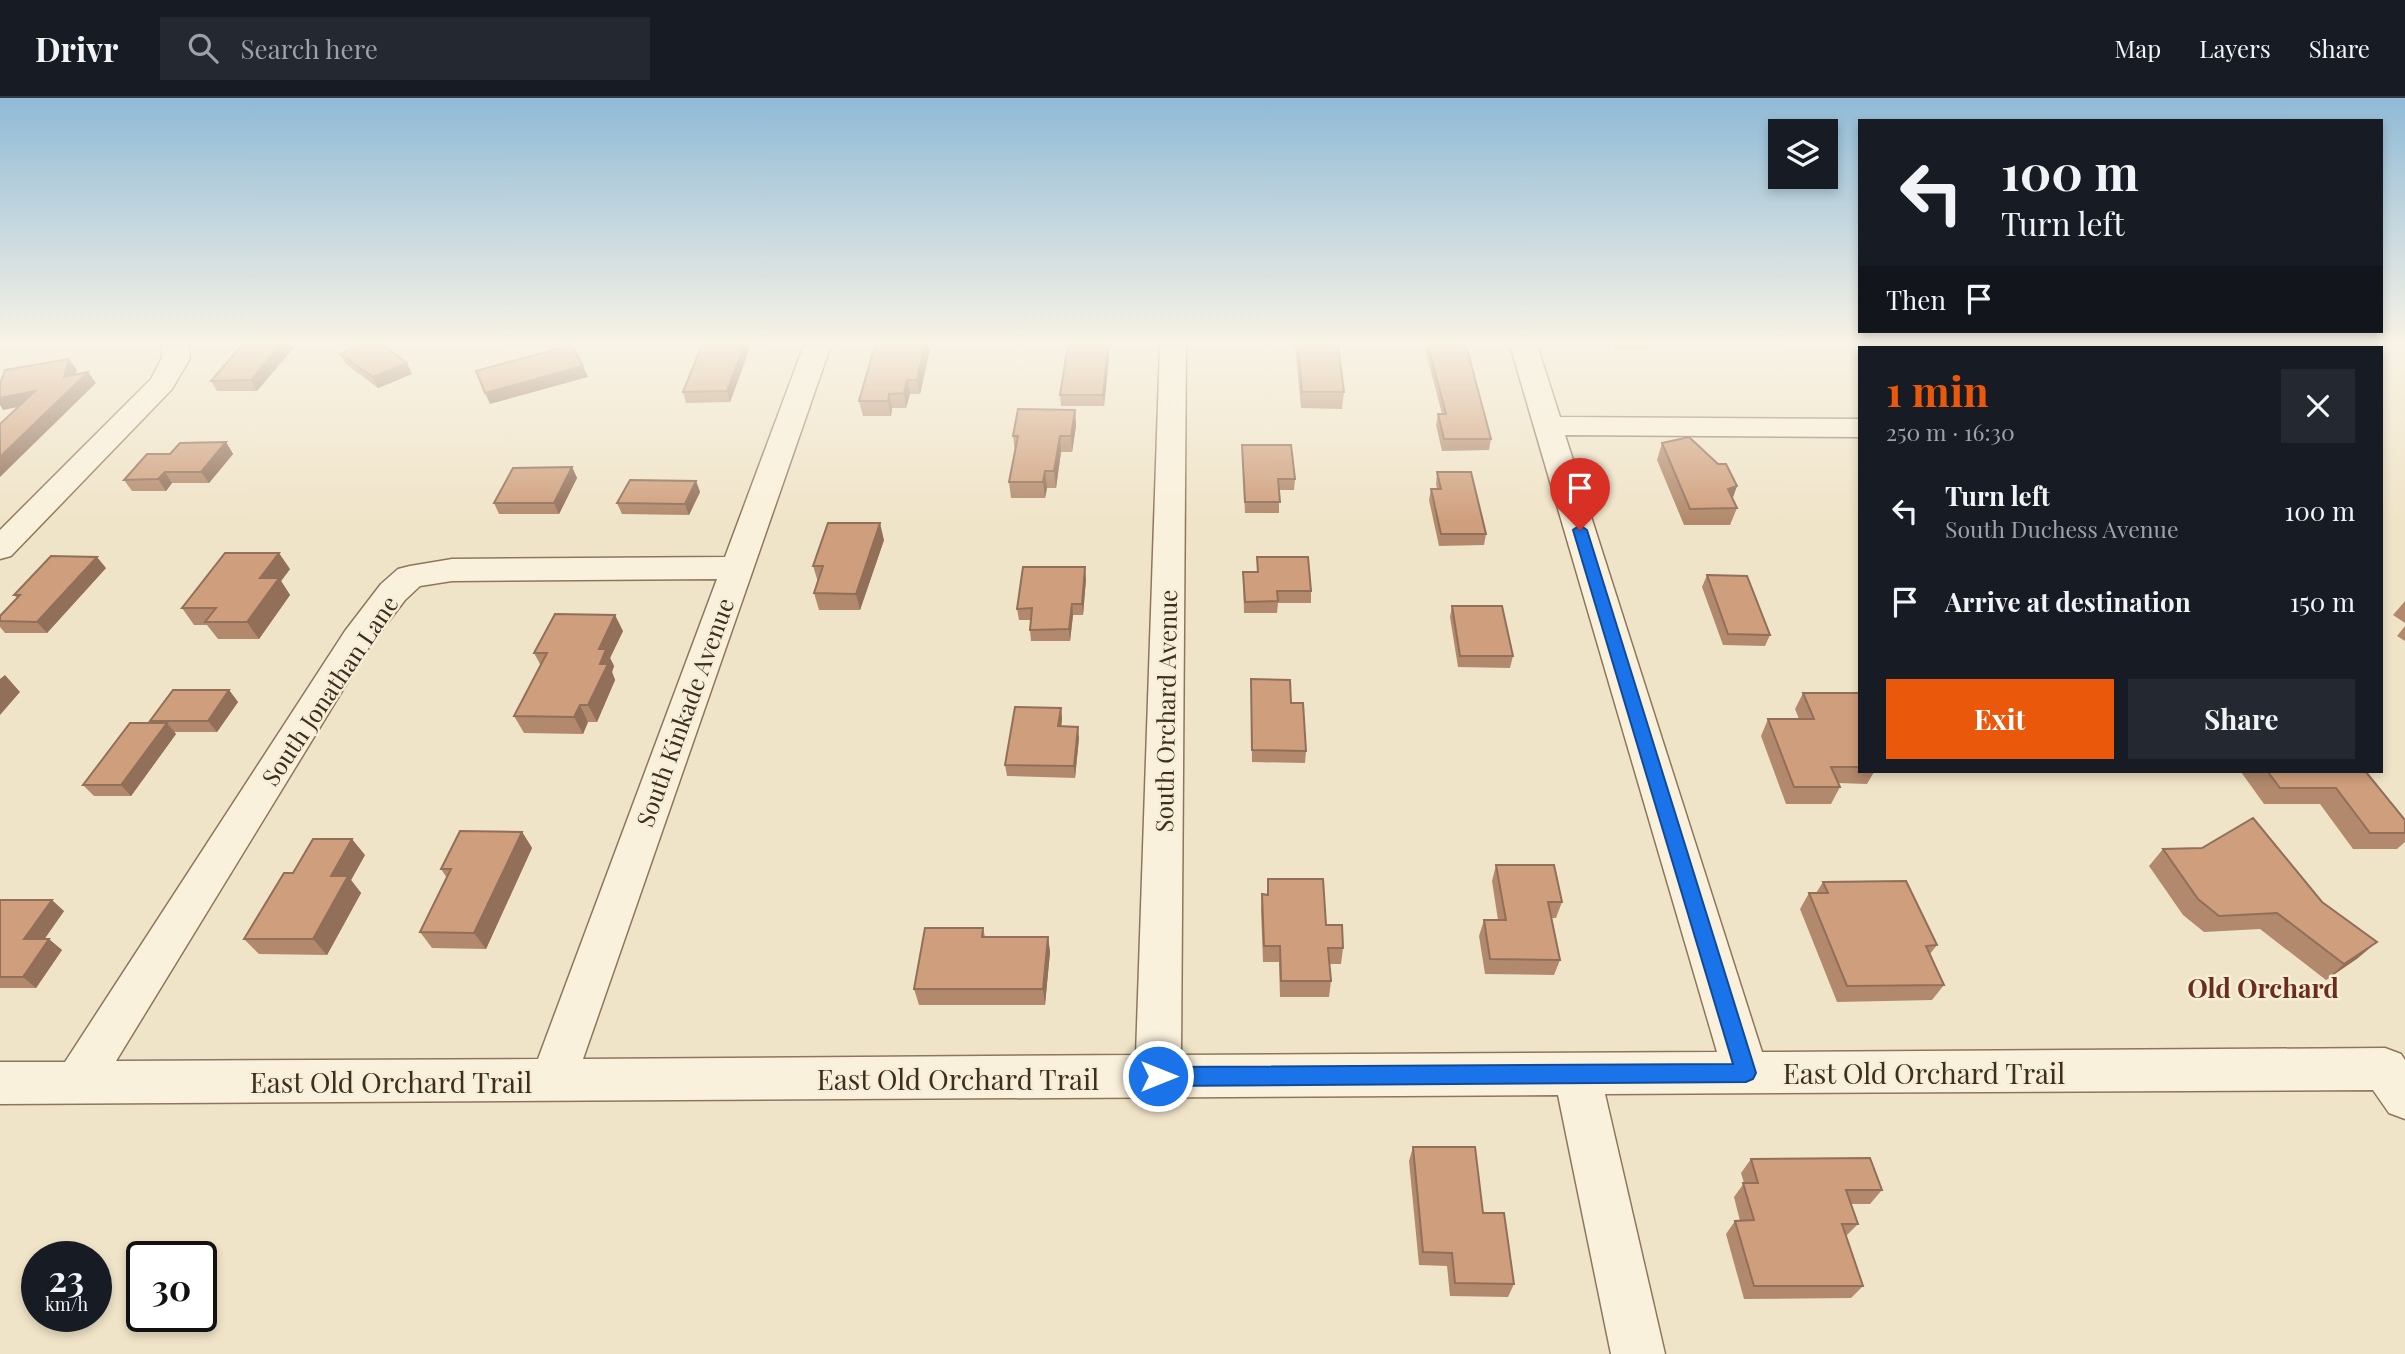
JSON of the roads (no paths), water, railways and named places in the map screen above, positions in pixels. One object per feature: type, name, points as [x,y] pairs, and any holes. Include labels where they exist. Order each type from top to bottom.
[{"type":"street","points":[[0,549],[142,404]]},
{"type":"street","name":"South Kinkade Avenue","points":[[553,1080],[796,404]]},
{"type":"street","name":"South Orchard Avenue","points":[[1158,1076],[1171,404]]},
{"type":"street","points":[[1541,404],[1746,1073]]},
{"type":"street","points":[[1548,426],[1858,428]]},
{"type":"street","name":"South Jonathan Lane","points":[[77,1083],[357,639],[393,592],[410,577],[452,570],[736,568]]},
{"type":"street","name":"East Old Orchard Trail","points":[[0,1083],[1746,1073],[2398,1079]]},
{"type":"street","points":[[1577,1074],[1638,1354]]},
{"type":"district","name":"Old Orchard","points":[[2263,987]]}]
